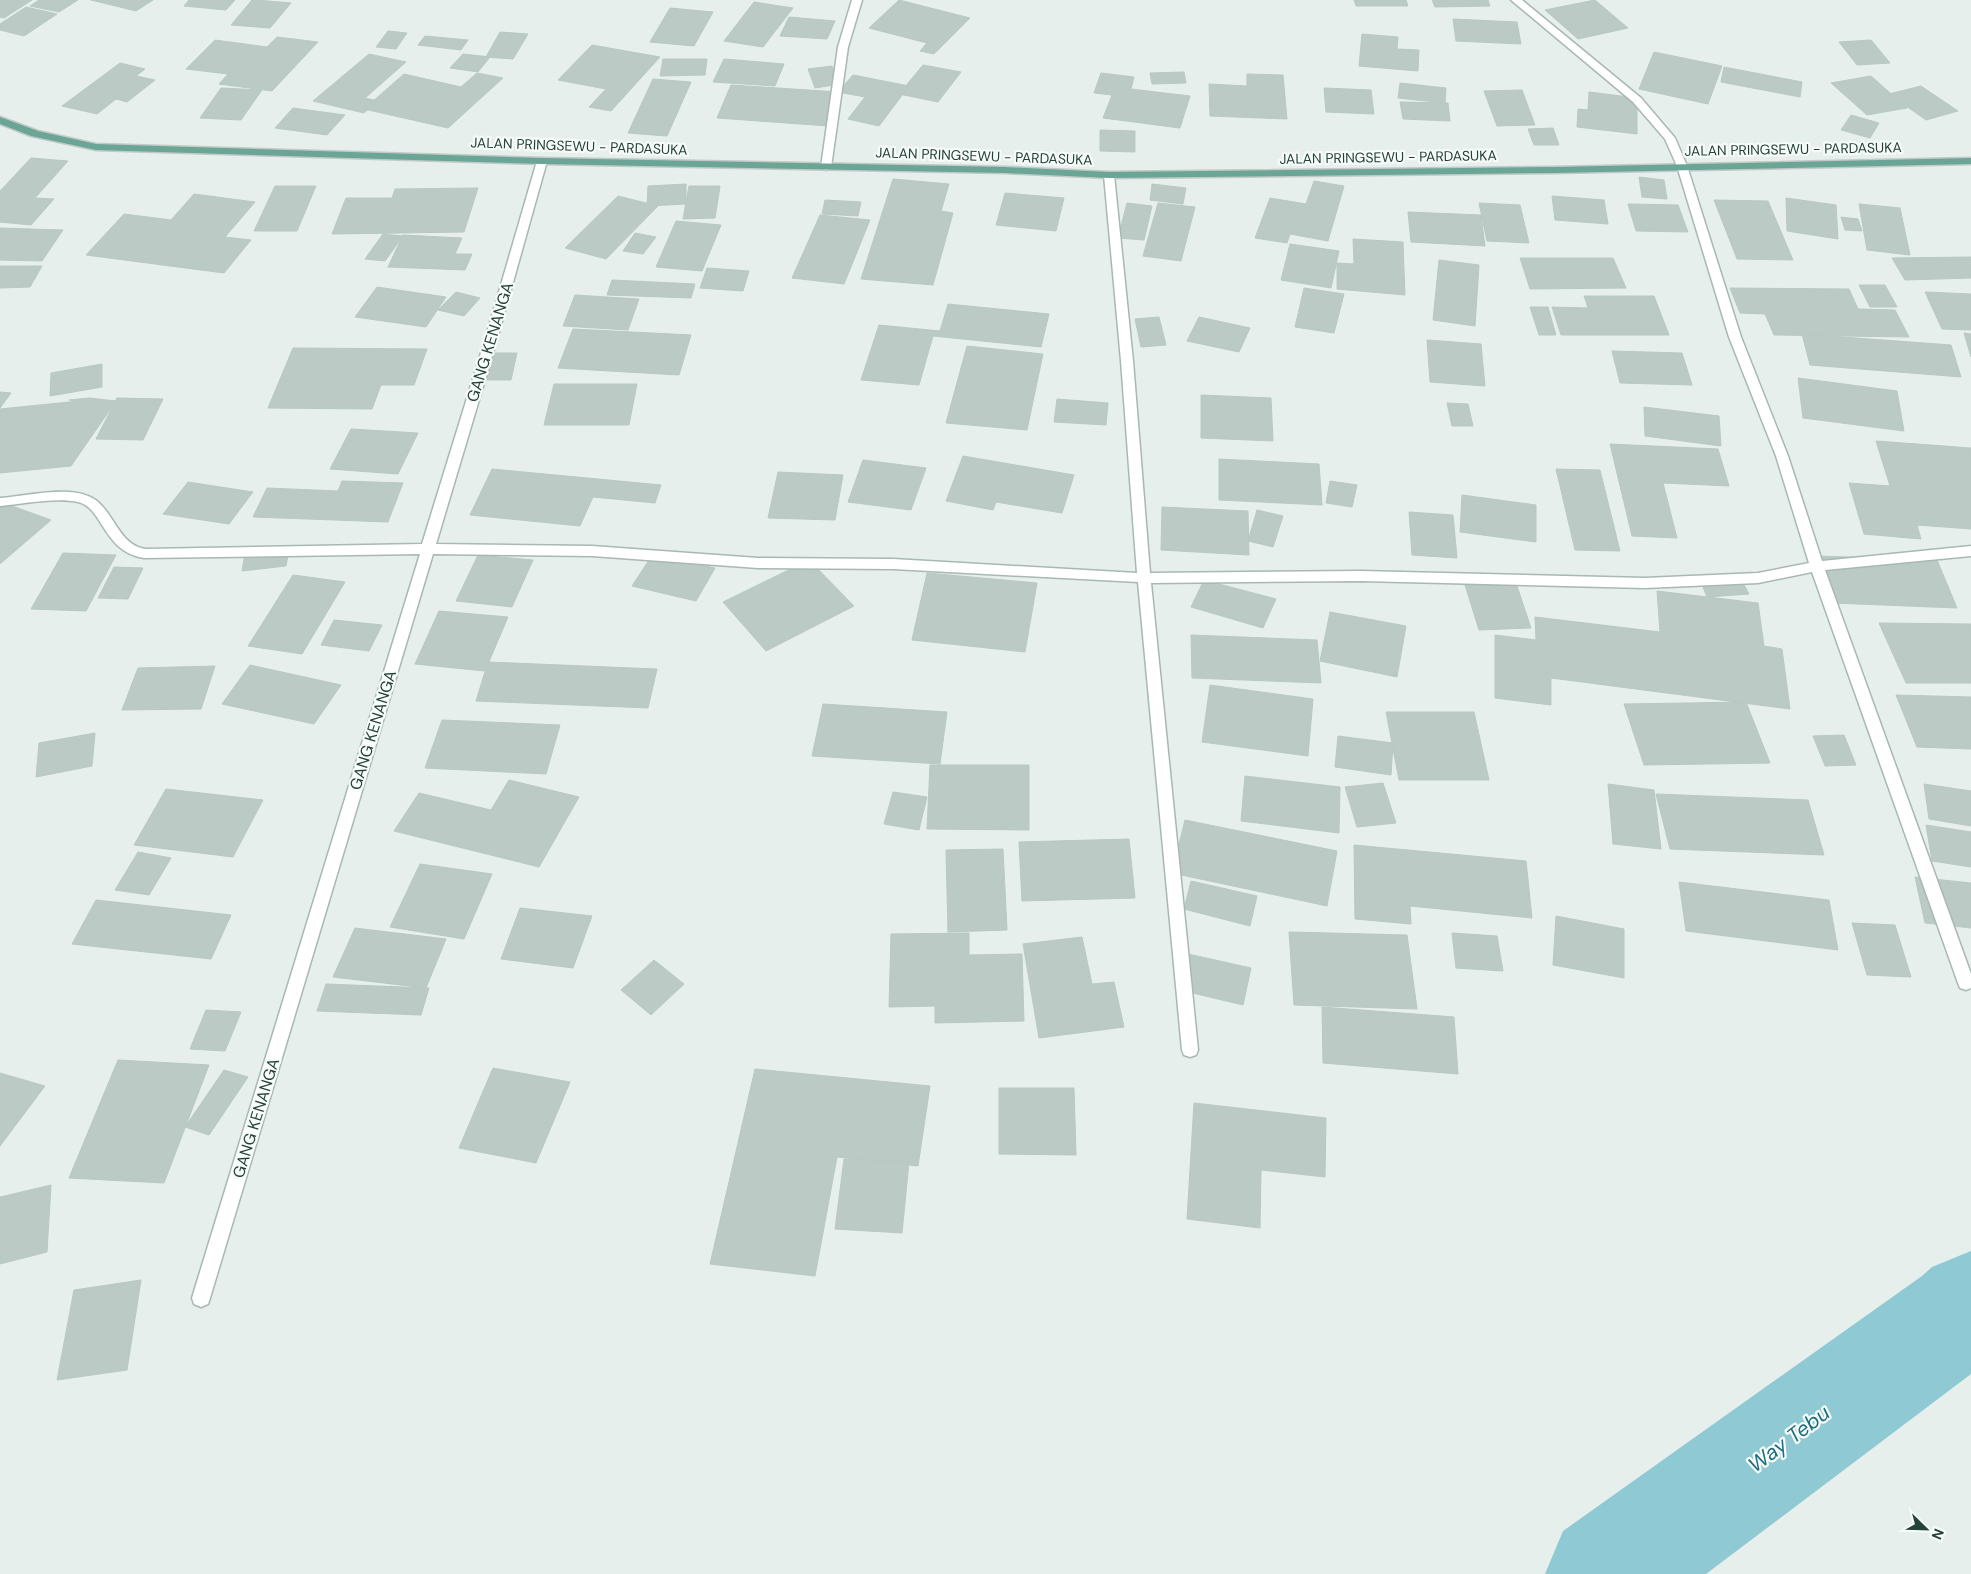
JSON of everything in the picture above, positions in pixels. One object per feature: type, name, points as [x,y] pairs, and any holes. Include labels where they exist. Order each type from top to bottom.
[{"type":"main road","name":"JALAN PRINGSEWU - PARDASUKA","points":[[0,120],[10,125],[62,141],[96,147],[542,161],[1005,170],[1109,175],[1545,170],[1971,161]]},
{"type":"street","points":[[826,167],[843,47],[858,0]]},
{"type":"street","points":[[1516,0],[1637,100],[1670,138],[1682,166],[1735,337],[1782,456],[1816,566],[1966,983]]},
{"type":"street","name":"GANG KENANGA","points":[[201,1298],[490,343],[542,161]]},
{"type":"street","points":[[1109,175],[1127,361],[1144,578],[1190,1050]]},
{"type":"street","points":[[0,502],[84,498],[94,506],[125,545],[135,552],[152,554],[427,549],[592,551],[758,563],[892,564],[1144,578],[1362,576],[1645,583],[1758,578],[1816,566],[1971,551]]},
{"type":"building","points":[[0,0],[32,0],[4,18],[0,17]]},
{"type":"building","points":[[39,0],[78,0],[59,12],[30,6]]},
{"type":"building","points":[[91,0],[153,0],[136,11]]},
{"type":"building","points":[[189,0],[235,0],[226,10],[184,6]]},
{"type":"building","points":[[252,0],[291,3],[270,28],[231,25]]},
{"type":"building","points":[[899,0],[970,18],[934,54],[920,51],[927,43],[869,28]]},
{"type":"building","points":[[1354,0],[1406,0],[1408,6],[1356,6]]},
{"type":"building","points":[[1432,0],[1488,0],[1490,6],[1435,7]]},
{"type":"building","points":[[1595,0],[1628,28],[1578,39],[1545,10]]},
{"type":"building","points":[[754,2],[793,8],[763,47],[724,41]]},
{"type":"building","points":[[26,7],[57,14],[24,36],[0,30],[0,24]]},
{"type":"building","points":[[670,8],[713,12],[694,46],[650,42]]},
{"type":"building","points":[[789,17],[835,21],[827,39],[780,36]]},
{"type":"building","points":[[1453,19],[1517,22],[1521,44],[1456,41]]},
{"type":"building","points":[[388,31],[407,33],[396,49],[376,47]]},
{"type":"building","points":[[500,32],[528,34],[513,59],[486,57]]},
{"type":"building","points":[[1362,34],[1398,37],[1397,49],[1419,50],[1418,71],[1359,66]]},
{"type":"building","points":[[425,36],[468,40],[461,50],[418,45]]},
{"type":"building","points":[[277,37],[318,42],[272,91],[219,84],[228,74],[186,69],[215,40],[267,47]]},
{"type":"building","points":[[1871,40],[1890,63],[1857,65],[1839,42]]},
{"type":"building","points":[[592,45],[660,57],[611,111],[589,107],[606,89],[558,80]]},
{"type":"building","points":[[1654,52],[1722,66],[1708,104],[1639,89]]},
{"type":"building","points":[[369,54],[406,62],[365,98],[378,101],[364,113],[313,101]]},
{"type":"building","points":[[463,54],[490,57],[478,72],[450,68]]},
{"type":"building","points":[[663,59],[707,59],[705,75],[660,76]]},
{"type":"building","points":[[724,59],[784,64],[775,86],[713,82]]},
{"type":"building","points":[[120,63],[145,69],[136,76],[155,80],[127,102],[116,99],[97,114],[62,106]]},
{"type":"building","points":[[923,65],[961,72],[938,102],[899,94]]},
{"type":"building","points":[[832,66],[840,84],[815,88],[808,69]]},
{"type":"building","points":[[1724,67],[1802,82],[1800,97],[1721,82]]},
{"type":"building","points":[[1184,72],[1186,83],[1152,84],[1150,73]]},
{"type":"building","points":[[477,73],[503,78],[448,128],[364,109],[404,74],[461,87]]},
{"type":"building","points":[[1101,73],[1134,77],[1131,89],[1190,96],[1180,128],[1103,118],[1112,95],[1094,93]]},
{"type":"building","points":[[1247,74],[1283,75],[1287,119],[1210,116],[1209,84],[1247,86]]},
{"type":"building","points":[[853,75],[909,86],[879,126],[848,119],[865,97],[838,92]]},
{"type":"building","points":[[1871,76],[1907,108],[1867,115],[1831,83]]},
{"type":"building","points":[[653,79],[691,82],[667,136],[628,133]]},
{"type":"building","points":[[1400,83],[1446,88],[1445,103],[1398,98]]},
{"type":"building","points":[[731,85],[839,92],[828,126],[717,118]]},
{"type":"building","points":[[1921,86],[1958,111],[1926,120],[1889,94]]},
{"type":"building","points":[[221,88],[262,90],[241,120],[200,118]]},
{"type":"building","points":[[1324,88],[1371,90],[1374,114],[1326,112]]},
{"type":"building","points":[[1522,90],[1535,125],[1497,126],[1484,91]]},
{"type":"building","points":[[1589,92],[1637,98],[1637,134],[1577,127],[1578,109],[1588,110]]},
{"type":"building","points":[[1400,102],[1448,103],[1450,121],[1403,119]]},
{"type":"building","points":[[293,108],[345,115],[327,135],[275,128]]},
{"type":"building","points":[[1851,115],[1879,123],[1870,138],[1841,130]]},
{"type":"building","points":[[1553,128],[1559,145],[1534,145],[1528,129]]},
{"type":"building","points":[[1100,130],[1135,131],[1135,152],[1100,151]]},
{"type":"building","points":[[31,158],[68,161],[35,198],[54,199],[31,225],[0,222],[0,191]]},
{"type":"building","points":[[1639,177],[1664,180],[1667,199],[1642,197]]},
{"type":"building","points":[[893,179],[949,184],[941,211],[953,213],[933,285],[861,279]]},
{"type":"building","points":[[1314,181],[1344,186],[1328,241],[1290,234],[1287,243],[1255,238],[1270,198],[1306,204]]},
{"type":"building","points":[[686,184],[686,204],[647,206],[648,186]]},
{"type":"building","points":[[1152,184],[1186,188],[1183,204],[1150,200]]},
{"type":"building","points":[[275,186],[316,186],[297,231],[254,231]]},
{"type":"building","points":[[689,186],[720,186],[715,218],[683,219]]},
{"type":"building","points":[[478,188],[464,232],[332,234],[346,198],[392,198],[395,189]]},
{"type":"building","points":[[1005,193],[1064,198],[1056,231],[996,225]]},
{"type":"building","points":[[194,194],[255,202],[225,237],[251,240],[224,273],[86,255],[124,214],[171,220]]},
{"type":"building","points":[[618,196],[658,206],[606,259],[565,248]]},
{"type":"building","points":[[1552,196],[1604,200],[1608,224],[1555,220]]},
{"type":"building","points":[[1786,198],[1836,205],[1838,239],[1787,231]]},
{"type":"building","points":[[825,200],[861,202],[858,216],[822,214]]},
{"type":"building","points":[[1714,200],[1768,201],[1793,260],[1737,259]]},
{"type":"building","points":[[1127,203],[1152,206],[1144,240],[1118,238]]},
{"type":"building","points":[[1158,203],[1195,207],[1181,261],[1143,256]]},
{"type":"building","points":[[1479,203],[1520,205],[1529,243],[1487,241]]},
{"type":"building","points":[[1628,204],[1678,205],[1688,232],[1636,231]]},
{"type":"building","points":[[1859,204],[1900,208],[1910,255],[1867,250]]},
{"type":"building","points":[[1408,212],[1481,215],[1485,246],[1411,242]]},
{"type":"building","points":[[820,215],[870,220],[844,284],[792,278]]},
{"type":"building","points":[[1841,217],[1858,219],[1862,231],[1845,230]]},
{"type":"building","points":[[676,221],[721,225],[702,271],[656,267]]},
{"type":"building","points":[[0,228],[63,230],[42,261],[0,260]]},
{"type":"building","points":[[635,233],[656,237],[643,254],[623,251]]},
{"type":"building","points":[[383,234],[403,236],[385,261],[365,259]]},
{"type":"building","points":[[403,235],[462,238],[455,254],[472,254],[465,270],[388,267]]},
{"type":"building","points":[[1353,239],[1403,242],[1405,295],[1337,289],[1337,263],[1354,264]]},
{"type":"building","points":[[1290,244],[1339,251],[1331,288],[1281,280]]},
{"type":"building","points":[[1971,257],[1971,278],[1905,280],[1892,258]]},
{"type":"building","points":[[1520,258],[1613,258],[1626,288],[1530,289]]},
{"type":"building","points":[[1439,260],[1479,265],[1475,326],[1433,320]]},
{"type":"building","points":[[0,266],[42,266],[30,287],[0,288]]},
{"type":"building","points":[[707,268],[749,271],[743,291],[700,288]]},
{"type":"building","points":[[612,280],[695,284],[691,298],[607,295]]},
{"type":"building","points":[[1859,285],[1885,285],[1897,307],[1870,307]]},
{"type":"building","points":[[377,287],[446,297],[426,327],[355,317]]},
{"type":"building","points":[[1304,288],[1344,294],[1334,333],[1295,327]]},
{"type":"building","points":[[1730,288],[1849,289],[1858,309],[1895,310],[1909,337],[1774,335],[1765,314],[1740,313]]},
{"type":"building","points":[[456,292],[480,298],[464,316],[438,310]]},
{"type":"building","points":[[1925,292],[1971,294],[1971,330],[1942,329]]},
{"type":"building","points":[[575,295],[639,299],[628,330],[563,326]]},
{"type":"building","points":[[1584,296],[1654,296],[1669,335],[1561,335],[1552,307],[1588,308]]},
{"type":"building","points":[[948,304],[1049,314],[1041,347],[933,336],[919,385],[861,380],[879,325],[940,331]]},
{"type":"building","points":[[1530,307],[1548,307],[1556,335],[1539,335]]},
{"type":"building","points":[[1159,317],[1166,345],[1141,347],[1135,319]]},
{"type":"building","points":[[1199,317],[1250,328],[1239,352],[1187,341]]},
{"type":"building","points":[[573,329],[691,335],[679,375],[558,368]]},
{"type":"building","points":[[1964,333],[1971,334],[1971,357]]},
{"type":"building","points":[[1802,334],[1951,345],[1961,377],[1810,365]]},
{"type":"building","points":[[1427,340],[1481,344],[1485,386],[1430,382]]},
{"type":"building","points":[[967,346],[1043,354],[1027,430],[946,423]]},
{"type":"building","points":[[293,348],[427,349],[414,385],[381,385],[372,409],[268,408]]},
{"type":"building","points":[[1612,351],[1682,353],[1692,385],[1620,383]]},
{"type":"building","points":[[493,353],[517,353],[511,380],[486,380]]},
{"type":"building","points":[[102,364],[102,387],[50,396],[51,373]]},
{"type":"building","points":[[1798,378],[1897,391],[1904,431],[1803,418]]},
{"type":"building","points":[[554,384],[637,384],[629,425],[544,425]]},
{"type":"building","points":[[0,392],[11,393],[0,408]]},
{"type":"building","points":[[1201,395],[1271,398],[1273,441],[1201,438]]},
{"type":"building","points":[[89,398],[116,401],[71,466],[0,473],[0,409],[79,401],[69,400]]},
{"type":"building","points":[[117,398],[163,399],[143,440],[96,439]]},
{"type":"building","points":[[1057,399],[1108,403],[1106,425],[1054,422]]},
{"type":"building","points":[[1447,403],[1468,404],[1473,426],[1452,426]]},
{"type":"building","points":[[1644,407],[1719,416],[1721,446],[1645,436]]},
{"type":"building","points":[[351,429],[418,433],[398,474],[330,469]]},
{"type":"building","points":[[1876,441],[1971,448],[1971,529],[1917,525],[1921,539],[1864,534],[1849,483],[1890,486]]},
{"type":"building","points":[[1610,444],[1718,449],[1729,486],[1663,483],[1677,538],[1632,536]]},
{"type":"building","points":[[963,456],[1074,475],[1062,513],[996,502],[993,510],[946,501]]},
{"type":"building","points":[[1219,459],[1319,464],[1322,505],[1219,500]]},
{"type":"building","points":[[863,460],[926,468],[911,510],[848,502]]},
{"type":"building","points":[[492,469],[661,485],[655,503],[593,497],[580,526],[470,515]]},
{"type":"building","points":[[1556,469],[1600,470],[1620,551],[1575,550]]},
{"type":"building","points":[[778,472],[843,475],[835,520],[768,518]]},
{"type":"building","points":[[342,481],[403,483],[388,522],[253,517],[267,488],[338,491]]},
{"type":"building","points":[[1330,481],[1357,485],[1352,507],[1326,503]]},
{"type":"building","points":[[188,482],[253,492],[229,524],[163,514]]},
{"type":"building","points":[[1462,495],[1536,505],[1536,542],[1460,532]]},
{"type":"building","points":[[0,503],[51,520],[0,564]]},
{"type":"building","points":[[1162,507],[1248,511],[1249,555],[1161,550]]},
{"type":"building","points":[[1257,510],[1283,516],[1273,547],[1248,541]]},
{"type":"building","points":[[1409,512],[1453,515],[1457,558],[1412,555]]},
{"type":"building","points":[[289,549],[286,566],[242,571],[245,553]]},
{"type":"building","points":[[63,553],[116,555],[86,611],[31,609]]},
{"type":"building","points":[[653,554],[715,568],[696,601],[632,586]]},
{"type":"building","points":[[478,555],[533,560],[512,607],[456,601]]},
{"type":"building","points":[[1818,556],[1937,560],[1957,608],[1834,603]]},
{"type":"building","points":[[809,560],[854,606],[766,651],[723,602]]},
{"type":"building","points":[[114,567],[143,568],[128,599],[98,598]]},
{"type":"building","points":[[927,573],[1037,583],[1025,652],[912,640]]},
{"type":"building","points":[[293,575],[345,582],[302,654],[248,646]]},
{"type":"building","points":[[1741,579],[1749,594],[1707,597],[1700,580]]},
{"type":"building","points":[[1204,580],[1276,599],[1263,628],[1191,607]]},
{"type":"building","points":[[1516,583],[1531,628],[1479,630],[1465,585]]},
{"type":"building","points":[[1657,591],[1758,603],[1764,646],[1782,649],[1790,709],[1551,678],[1551,705],[1495,698],[1495,635],[1536,640],[1535,617],[1660,632]]},
{"type":"building","points":[[439,611],[508,617],[485,671],[415,664]]},
{"type":"building","points":[[1330,612],[1406,626],[1397,677],[1320,661]]},
{"type":"building","points":[[334,620],[382,625],[369,651],[321,645]]},
{"type":"building","points":[[1879,623],[1971,624],[1971,683],[1906,683]]},
{"type":"building","points":[[1191,635],[1317,640],[1321,683],[1192,678]]},
{"type":"building","points":[[488,662],[657,669],[648,708],[476,701]]},
{"type":"building","points":[[250,665],[341,685],[314,724],[222,704]]},
{"type":"building","points":[[215,666],[201,709],[122,710],[138,668]]},
{"type":"building","points":[[1210,685],[1313,699],[1308,756],[1202,742]]},
{"type":"building","points":[[1896,695],[1971,697],[1971,749],[1917,747]]},
{"type":"building","points":[[1746,702],[1770,763],[1644,765],[1624,704]]},
{"type":"building","points":[[823,704],[947,712],[940,764],[812,756]]},
{"type":"building","points":[[1386,712],[1474,712],[1489,780],[1399,780]]},
{"type":"building","points":[[442,720],[560,725],[546,774],[425,768]]},
{"type":"building","points":[[95,733],[92,766],[36,777],[39,743]]},
{"type":"building","points":[[1844,735],[1856,765],[1825,766],[1813,736]]},
{"type":"building","points":[[1338,736],[1393,743],[1391,775],[1335,767]]},
{"type":"building","points":[[930,765],[1029,765],[1029,830],[927,829]]},
{"type":"building","points":[[1245,776],[1340,787],[1339,833],[1241,821]]},
{"type":"building","points":[[509,780],[579,797],[539,867],[394,831],[419,793],[491,810]]},
{"type":"building","points":[[1383,783],[1396,823],[1357,827],[1345,787]]},
{"type":"building","points":[[1608,784],[1654,790],[1661,849],[1613,844]]},
{"type":"building","points":[[1924,784],[1971,791],[1971,826],[1929,819]]},
{"type":"building","points":[[166,789],[263,800],[233,857],[134,845]]},
{"type":"building","points":[[893,792],[927,797],[919,830],[884,824]]},
{"type":"building","points":[[1656,794],[1808,800],[1824,855],[1670,849]]},
{"type":"building","points":[[1185,820],[1337,851],[1327,906],[1172,873]]},
{"type":"building","points":[[1926,825],[1971,832],[1971,867],[1932,861]]},
{"type":"building","points":[[1129,839],[1135,898],[1022,901],[1019,842]]},
{"type":"building","points":[[1354,845],[1526,861],[1532,918],[1410,906],[1411,924],[1355,919]]},
{"type":"building","points":[[1003,849],[1007,930],[948,932],[946,850]]},
{"type":"building","points":[[138,852],[171,858],[149,895],[115,890]]},
{"type":"building","points":[[420,864],[492,874],[464,939],[390,927]]},
{"type":"building","points":[[1915,877],[1971,883],[1971,928],[1925,923]]},
{"type":"building","points":[[1191,881],[1257,896],[1250,926],[1184,909]]},
{"type":"building","points":[[1679,882],[1829,900],[1838,950],[1686,931]]},
{"type":"building","points":[[96,900],[231,915],[211,959],[72,944]]},
{"type":"building","points":[[520,908],[592,916],[573,968],[501,959]]},
{"type":"building","points":[[1556,916],[1624,929],[1624,978],[1553,965]]},
{"type":"building","points":[[1852,923],[1895,925],[1911,977],[1867,975]]},
{"type":"building","points":[[355,928],[446,939],[426,988],[333,977]]},
{"type":"building","points":[[1289,932],[1407,935],[1417,1009],[1294,1005]]},
{"type":"building","points":[[969,933],[969,955],[1022,954],[1024,1021],[935,1023],[935,1006],[889,1007],[891,934]]},
{"type":"building","points":[[1452,933],[1497,936],[1503,971],[1456,968]]},
{"type":"building","points":[[1082,937],[1092,984],[1114,982],[1124,1027],[1039,1038],[1023,944]]},
{"type":"building","points":[[1188,954],[1251,968],[1243,1005],[1180,990]]},
{"type":"building","points":[[654,960],[684,984],[651,1015],[621,990]]},
{"type":"building","points":[[326,984],[429,988],[421,1015],[317,1011]]},
{"type":"building","points":[[1322,1007],[1454,1017],[1458,1074],[1323,1063]]},
{"type":"building","points":[[206,1010],[241,1012],[225,1051],[190,1049]]},
{"type":"building","points":[[118,1060],[209,1065],[164,1183],[69,1178]]},
{"type":"building","points":[[493,1068],[570,1082],[536,1163],[459,1148]]},
{"type":"building","points":[[755,1069],[930,1086],[918,1166],[837,1157],[815,1276],[710,1264]]},
{"type":"building","points":[[224,1070],[248,1077],[209,1135],[185,1127]]},
{"type":"building","points":[[0,1073],[45,1086],[0,1146]]},
{"type":"building","points":[[999,1088],[1074,1088],[1076,1155],[999,1154]]},
{"type":"building","points":[[1194,1103],[1326,1118],[1325,1177],[1261,1170],[1260,1228],[1187,1219]]},
{"type":"building","points":[[844,1159],[909,1162],[902,1233],[835,1229]]},
{"type":"building","points":[[51,1185],[47,1252],[0,1264],[0,1197]]},
{"type":"building","points":[[141,1280],[127,1370],[57,1380],[74,1290]]},
{"type":"waterway","name":"Way Tebu","points":[[1606,1574],[1961,1314],[1971,1304]]}]
